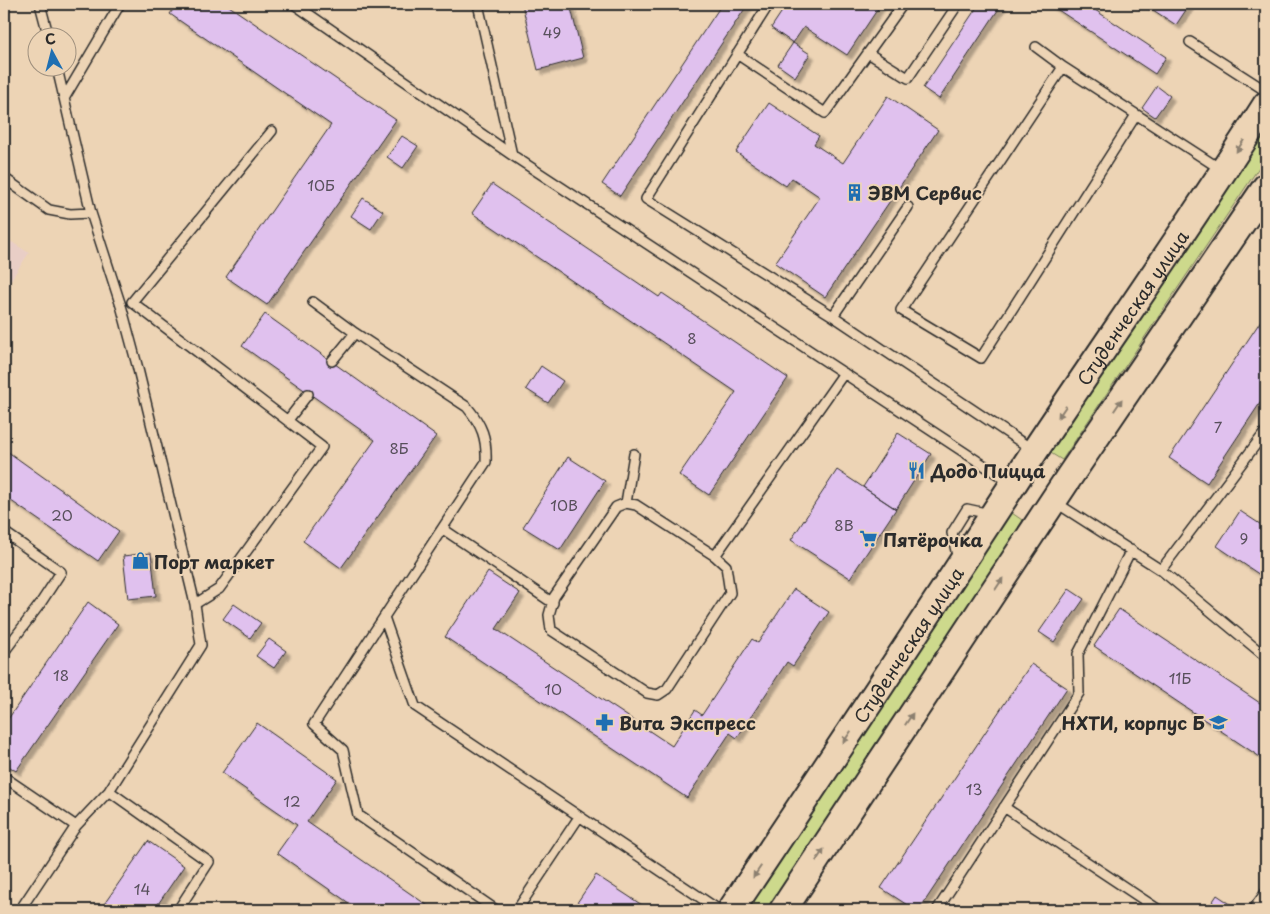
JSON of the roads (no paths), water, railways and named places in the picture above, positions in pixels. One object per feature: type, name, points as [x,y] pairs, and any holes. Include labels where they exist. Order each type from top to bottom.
[{"type":"main road","name":"Студенческая улица","points":[[732,910],[959,569],[1033,454],[1224,172],[1266,105]]},
{"type":"main road","points":[[783,910],[1069,477],[1266,187]]},
{"type":"main road","points":[[1033,454],[1040,468],[1056,476],[1069,477]]},
{"type":"main road","points":[[1005,499],[1023,494],[1048,509]]},
{"type":"lane","points":[[40,4],[46,28]]},
{"type":"lane","points":[[65,97],[120,4]]},
{"type":"lane","points":[[294,4],[512,155],[844,373],[1005,499]]},
{"type":"lane","points":[[478,4],[512,155]]},
{"type":"lane","points":[[769,4],[646,199],[833,316],[1033,454]]},
{"type":"lane","points":[[737,54],[825,113],[903,4]]},
{"type":"lane","points":[[868,53],[908,78],[958,4]]},
{"type":"lane","points":[[1190,42],[1266,91]]},
{"type":"lane","points":[[1036,47],[1063,67],[1224,172]]},
{"type":"lane","points":[[1063,67],[901,310],[913,318],[981,358],[1136,115]]},
{"type":"lane","points":[[20,910],[76,826],[109,791],[201,645],[195,604],[122,309],[91,214],[60,78]]},
{"type":"lane","points":[[122,309],[132,302],[272,131]]},
{"type":"lane","points":[[4,178],[49,210],[70,214],[91,214]]},
{"type":"lane","points":[[833,316],[908,207]]},
{"type":"lane","points":[[132,302],[322,447],[219,589],[195,604]]},
{"type":"lane","points":[[313,302],[467,407],[479,422],[487,446],[486,462],[314,724],[343,750],[358,815],[496,910]]},
{"type":"lane","points":[[332,361],[356,333]]},
{"type":"lane","points":[[715,556],[844,373]]},
{"type":"lane","points":[[288,420],[308,394]]},
{"type":"lane","points":[[1161,570],[1266,431]]},
{"type":"lane","points":[[626,503],[634,454]]},
{"type":"lane","points":[[626,503],[636,505],[715,556],[726,566],[730,594],[667,689],[658,695],[647,693],[551,630],[549,615],[554,597],[616,507],[626,503]]},
{"type":"lane","points":[[1048,509],[1131,550],[1161,570],[1266,657]]},
{"type":"lane","points":[[442,529],[553,603]]},
{"type":"lane","points":[[4,532],[61,572],[4,652]]},
{"type":"lane","points":[[937,910],[1080,693],[1078,654],[1131,550]]},
{"type":"lane","points":[[384,617],[415,706],[719,910]]},
{"type":"lane","points":[[4,777],[76,826]]},
{"type":"lane","points":[[109,791],[209,862],[178,910]]},
{"type":"lane","points":[[1004,807],[1159,910]]},
{"type":"lane","points":[[516,910],[579,816]]},
{"type":"lane","points":[[1253,910],[1266,892]]},
{"type":"place","name":"ЭВМ Сервис","points":[[854,192]]},
{"type":"place","name":"Додо Пицца","points":[[917,470]]},
{"type":"place","name":"Пятёрочка","points":[[869,539]]},
{"type":"place","name":"Порт маркет","points":[[140,561]]},
{"type":"place","name":"Вита Экспресс","points":[[605,722]]},
{"type":"place","name":"НХТИ, корпус Б","points":[[1219,722]]}]
